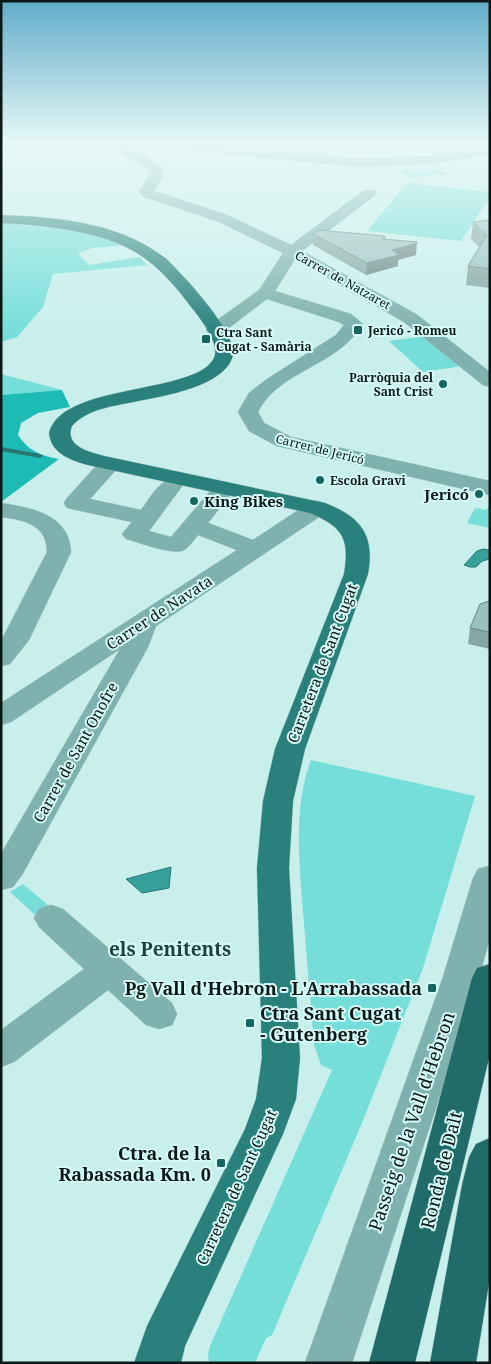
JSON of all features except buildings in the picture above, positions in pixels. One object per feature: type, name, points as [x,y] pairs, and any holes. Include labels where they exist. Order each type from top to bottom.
[{"type":"highway","name":"Ronda de Dalt","points":[[392,1363],[490,978]]},
{"type":"highway","points":[[453,1363],[490,1157]]},
{"type":"main road","name":"Carretera de Sant Cugat","points":[[1,218],[54,223],[108,235],[136,246],[155,257],[183,284],[215,330],[224,351],[221,361],[213,370],[195,380],[178,386],[105,402],[83,409],[69,417],[61,427],[60,437],[62,442],[71,451],[89,459],[316,508],[330,513],[349,527],[359,544],[360,554],[356,574],[290,749],[278,801],[273,868],[281,1058],[279,1083],[271,1116],[163,1342],[157,1363]]},
{"type":"street","name":"Carrer de Natzaret","points":[[184,206],[222,218],[292,251],[400,312],[424,328],[490,381]]},
{"type":"street","points":[[215,330],[266,293],[292,251],[352,206]]},
{"type":"street","name":"Carrer de Jericó","points":[[266,293],[346,318],[354,324],[321,354],[265,388],[252,399],[247,411],[248,417],[256,428],[284,442],[490,488]]},
{"type":"street","points":[[104,471],[74,503],[147,518]]},
{"type":"street","points":[[172,485],[134,534],[176,545],[219,495]]},
{"type":"street","name":"Carrer de Navata","points":[[1,716],[316,508]]},
{"type":"street","points":[[1,510],[20,513],[41,521],[55,532],[60,545],[59,552],[16,640],[1,658]]},
{"type":"street","points":[[194,526],[245,546]]},
{"type":"street","name":"Carrer de Sant Onofre","points":[[1,878],[10,867],[130,655],[144,623]]},
{"type":"street","name":"Passeig de la Vall d'Hebron","points":[[328,1363],[461,977],[490,878]]},
{"type":"street","points":[[51,918],[159,1014]]},
{"type":"street","points":[[1,1051],[110,970]]},
{"type":"shaded area","points":[[388,206],[484,206],[461,241],[367,231]]},
{"type":"shaded area","points":[[1,221],[85,231],[127,245],[92,248],[78,253],[89,265],[140,257],[147,265],[53,274],[43,307],[17,337],[1,342]]},
{"type":"shaded area","points":[[426,336],[462,366],[423,372],[389,341]]},
{"type":"shaded area","points":[[1,374],[62,390],[1,395]]},
{"type":"shaded area","points":[[62,390],[70,407],[38,413],[21,423],[18,435],[35,452],[59,459],[1,502],[1,395]]},
{"type":"shaded area","points":[[490,505],[490,528],[467,523],[475,508],[486,510]]},
{"type":"shaded area","points":[[483,549],[490,550],[490,559],[482,561],[476,567],[464,565],[477,551]]},
{"type":"shaded area","points":[[311,760],[475,796],[423,968],[362,1123],[272,1335],[266,1338],[255,1363],[209,1363],[208,1354],[210,1346],[332,1070],[321,1065],[314,1045],[301,883],[299,819],[305,779]]},
{"type":"shaded area","points":[[171,867],[169,888],[142,893],[126,879]]},
{"type":"shaded area","points":[[23,884],[49,906],[35,915],[10,892]]},
{"type":"waterway","points":[[1,449],[40,456]]},
{"type":"place","name":"Jericó - Romeu","points":[[358,330]]},
{"type":"place","name":"Ctra Sant Cugat - Samària","points":[[206,339]]},
{"type":"place","name":"Parròquia del Sant Crist","points":[[443,384]]},
{"type":"place","name":"Escola Gravi","points":[[320,480]]},
{"type":"place","name":"Jericó","points":[[479,494]]},
{"type":"place","name":"King Bikes","points":[[194,501]]},
{"type":"place","name":"Pg Vall d'Hebron - L'Arrabassada","points":[[432,988]]},
{"type":"place","name":"Ctra Sant Cugat - Gutenberg","points":[[250,1023]]},
{"type":"place","name":"Ctra. de la Rabassada Km. 0","points":[[221,1163]]},
{"type":"district","name":"els Penitents","points":[[170,949]]}]
